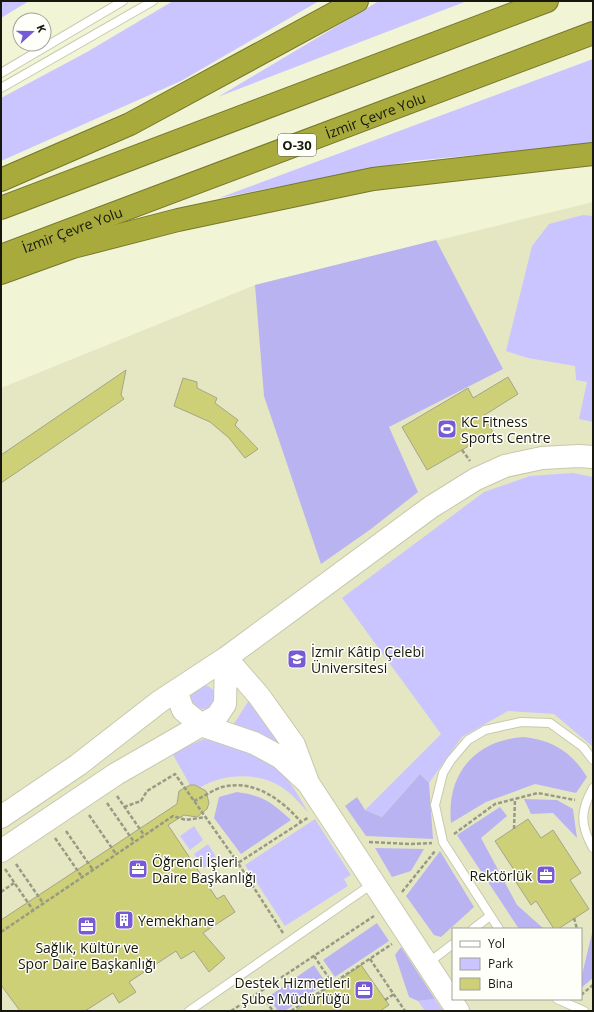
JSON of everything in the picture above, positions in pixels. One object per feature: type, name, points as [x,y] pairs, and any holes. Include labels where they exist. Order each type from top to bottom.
[{"type":"highway","points":[[1,180],[130,124],[357,1]]},
{"type":"highway","points":[[1,208],[547,1]]},
{"type":"highway","name":"İzmir Çevre Yolu","points":[[1,256],[593,33]]},
{"type":"highway","points":[[1,273],[73,247],[178,220],[373,179],[593,154]]},
{"type":"street","points":[[1,817],[78,766],[159,702],[226,658],[431,507],[476,479],[506,466],[542,458],[579,456],[593,457]]},
{"type":"street","points":[[2,855],[50,818],[94,789],[217,716],[225,704],[226,658]]},
{"type":"street","points":[[226,658],[259,696],[294,745],[308,783]]},
{"type":"street","points":[[176,691],[183,710],[201,726],[254,743],[280,758],[308,783],[458,1011]]},
{"type":"lane","points":[[1,73],[123,1]]},
{"type":"lane","points":[[1,88],[153,1]]},
{"type":"lane","points":[[498,928],[443,842],[435,805],[443,773],[451,760],[468,740],[484,730],[521,722],[550,723],[583,747],[593,760]]},
{"type":"lane","points":[[593,788],[585,802],[582,818],[585,834],[593,848]]},
{"type":"lane","points":[[189,1011],[374,883]]},
{"type":"lane","points":[[474,928],[490,916]]},
{"type":"lane","points":[[427,964],[452,945]]},
{"type":"lane","points":[[559,1000],[584,1011]]},
{"type":"path","points":[[462,450],[471,463]]},
{"type":"path","points":[[124,806],[141,800],[147,791],[175,774],[238,863],[289,942]]},
{"type":"path","points":[[194,801],[221,788],[235,785],[253,787],[270,794],[286,805],[302,822]]},
{"type":"path","points":[[94,789],[124,806],[144,835]]},
{"type":"path","points":[[94,789],[134,842]]},
{"type":"path","points":[[94,789],[116,854]]},
{"type":"path","points":[[232,1011],[390,906],[443,842],[495,804],[538,793],[585,802]]},
{"type":"path","points":[[514,829],[515,799]]},
{"type":"path","points":[[238,863],[325,807]]},
{"type":"path","points":[[1,932],[173,816],[186,820],[206,817]]},
{"type":"path","points":[[50,818],[93,870]]},
{"type":"path","points":[[50,818],[82,877]]},
{"type":"path","points":[[346,840],[410,844],[443,842]]},
{"type":"path","points":[[2,855],[14,883],[33,910]]},
{"type":"path","points":[[2,855],[43,903]]},
{"type":"path","points":[[1,892],[14,883]]},
{"type":"path","points":[[574,918],[577,928]]},
{"type":"path","points":[[291,1011],[408,934]]},
{"type":"path","points":[[314,956],[333,984]]},
{"type":"path","points":[[370,959],[405,1011]]},
{"type":"path","points":[[582,994],[593,985]]},
{"type":"path","points":[[259,992],[273,1011]]},
{"type":"path","points":[[385,1000],[394,994]]},
{"type":"shaded area","name":"İzmir Kâtip Çelebi Üniversitesi","points":[[593,202],[593,1011],[1,1011],[1,388],[255,285]]},
{"type":"shaded area","points":[[436,240],[503,369],[389,427],[418,492],[371,529],[321,564],[264,396],[255,285]]},
{"type":"shaded area","points":[[524,737],[552,744],[568,754],[575,761],[587,777],[576,793],[535,784],[486,802],[451,823],[453,789],[459,775],[467,763],[478,753],[491,745]]},
{"type":"shaded area","points":[[420,774],[429,783],[433,839],[366,836],[345,806],[357,797],[365,810],[382,817]]},
{"type":"shaded area","points":[[237,792],[267,801],[291,820],[241,854],[214,818],[219,797]]},
{"type":"shaded area","points":[[524,799],[557,800],[573,809],[577,838],[553,813],[531,814]]},
{"type":"shaded area","points":[[500,807],[507,816],[481,838],[517,905],[543,928],[518,928],[457,835]]},
{"type":"shaded area","points":[[375,848],[424,849],[411,871],[392,877]]},
{"type":"shaded area","points":[[440,851],[474,907],[441,937],[434,935],[406,896]]},
{"type":"shaded area","points":[[377,923],[389,941],[335,977],[323,960]]},
{"type":"shaded area","points":[[593,929],[593,978],[582,987],[582,975]]},
{"type":"shaded area","points":[[401,947],[435,999],[418,1001],[409,997],[395,955]]},
{"type":"shaded area","points":[[314,965],[326,983],[285,1011],[278,1011],[268,997]]},
{"type":"green space","points":[[1,1],[29,1],[1,18]]},
{"type":"green space","points":[[173,1],[319,1],[181,81],[1,161],[1,98],[87,52]]},
{"type":"green space","points":[[379,1],[467,1],[218,97]]},
{"type":"green space","points":[[593,59],[593,144],[412,161],[219,198]]},
{"type":"green space","points":[[583,215],[593,216],[593,422],[579,419],[587,382],[576,380],[575,366],[528,358],[506,351],[532,246],[549,224]]},
{"type":"green space","points":[[573,473],[593,477],[593,747],[554,714],[508,711],[462,737],[429,783],[420,774],[382,817],[365,810],[441,734],[342,598],[484,492],[530,476]]},
{"type":"green space","points":[[203,685],[211,689],[215,697],[211,705],[203,709],[195,705],[191,697],[195,689]]},
{"type":"green space","points":[[251,697],[294,757],[230,730]]},
{"type":"green space","points":[[204,739],[238,747],[269,763],[286,778],[308,812],[286,790],[263,779],[242,776],[221,779],[210,782],[201,787],[190,785],[172,753]]},
{"type":"green space","points":[[315,819],[351,875],[344,879],[348,886],[285,926],[245,865]]},
{"type":"green space","points":[[194,826],[203,840],[190,850],[180,836]]},
{"type":"green space","points":[[208,844],[217,859],[204,868],[194,854]]},
{"type":"green space","points":[[435,999],[443,1011],[425,1011],[418,1001]]},
{"type":"building","points":[[126,370],[121,395],[124,399],[1,483],[1,455]]},
{"type":"building","name":"KC Fitness Sports Centre","points":[[508,377],[518,394],[483,416],[493,432],[427,470],[402,427],[468,388],[473,398]]},
{"type":"building","points":[[183,378],[197,382],[197,388],[217,398],[215,403],[238,420],[235,425],[258,449],[245,458],[229,438],[210,422],[174,406]]},
{"type":"building","name":"Yemekhane","points":[[190,785],[195,785],[206,791],[209,803],[207,809],[197,817],[184,815],[168,825],[217,899],[224,895],[235,912],[203,933],[225,958],[209,972],[194,951],[181,959],[176,951],[129,982],[136,992],[119,1003],[113,993],[85,1011],[20,1011],[1,985],[1,920],[177,804],[179,791]]},
{"type":"building","name":"Rektörlük","points":[[528,819],[541,838],[553,830],[581,873],[570,880],[589,909],[560,928],[553,928],[536,901],[531,905],[512,876],[516,873],[495,841]]},
{"type":"building","points":[[361,965],[389,1005],[380,1011],[295,1011]]},
{"type":"place","name":"KC Fitness Sports Centre","points":[[447,429]]},
{"type":"place","name":"İzmir Kâtip Çelebi Üniversitesi","points":[[297,659]]},
{"type":"place","name":"Öğrenci İşleri Daire Başkanlığı","points":[[138,869]]},
{"type":"place","name":"Rektörlük","points":[[546,875]]},
{"type":"place","name":"Yemekhane","points":[[124,920]]},
{"type":"place","name":"Sağlık, Kültür ve Spor Daire Başkanlığı","points":[[87,926]]},
{"type":"place","name":"Destek Hizmetleri Şube Müdürlüğü","points":[[364,990]]}]
